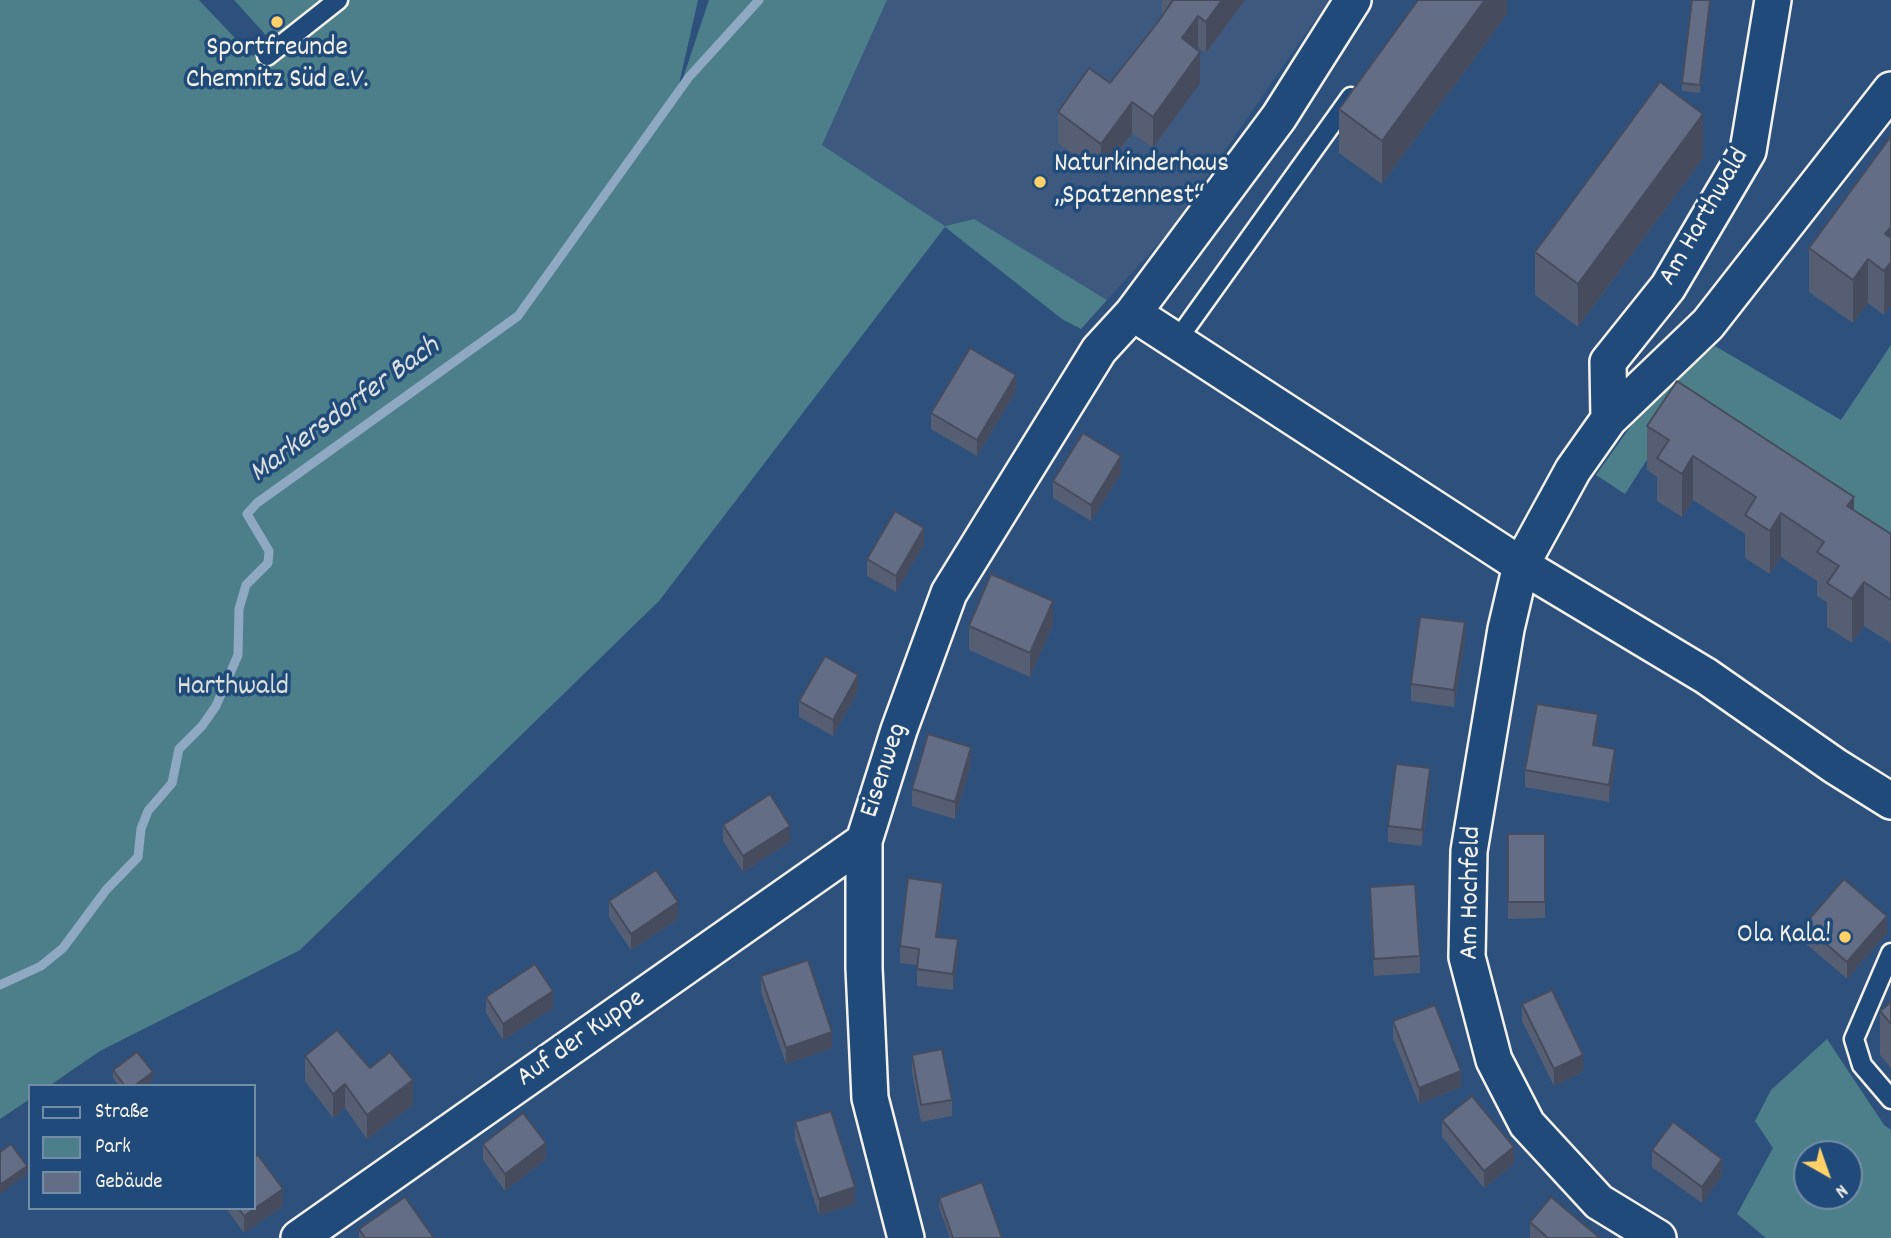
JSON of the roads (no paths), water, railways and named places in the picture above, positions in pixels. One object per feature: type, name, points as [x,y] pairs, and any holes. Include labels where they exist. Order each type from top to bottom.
[{"type":"street","points":[[1353,0],[1279,117],[1133,313],[1521,565],[1706,676],[1835,766],[1891,801]]},
{"type":"street","name":"Am Harthwald","points":[[1609,419],[1608,362],[1668,287],[1748,151],[1773,0]]},
{"type":"street","name":"Am Harthwald","points":[[1521,565],[1573,470],[1609,419],[1708,324],[1891,90]]},
{"type":"street","name":"Eisenweg","points":[[906,1238],[870,1098],[864,968],[864,842],[899,730],[950,593],[1099,350],[1133,313]]},
{"type":"street","name":"Am Hochfeld","points":[[1521,565],[1506,629],[1469,852],[1467,957],[1494,1060],[1527,1124],[1599,1202],[1658,1238]]},
{"type":"street","name":"Auf der Kuppe","points":[[299,1238],[864,842]]},
{"type":"lane","points":[[267,56],[338,0]]},
{"type":"lane","points":[[1175,342],[1366,77]]},
{"type":"lane","points":[[1891,953],[1854,1039],[1862,1065],[1891,1099]]},
{"type":"waterway","name":"Markersdorfer Bach","points":[[0,985],[41,966],[63,948],[106,890],[138,857],[141,829],[148,811],[172,783],[179,749],[202,726],[216,706],[238,655],[239,609],[246,585],[268,563],[269,551],[247,514],[257,503],[518,316],[689,77],[759,0]]},
{"type":"place","name":"Sportfreunde Chemnitz Süd e.V.","points":[[277,22]]},
{"type":"place","name":"Naturkinderhaus „Spatzennest“","points":[[1040,182]]},
{"type":"place","name":"Ola Kala!","points":[[1845,937]]},
{"type":"park label","name":"Harthwald","points":[[233,689]]}]
